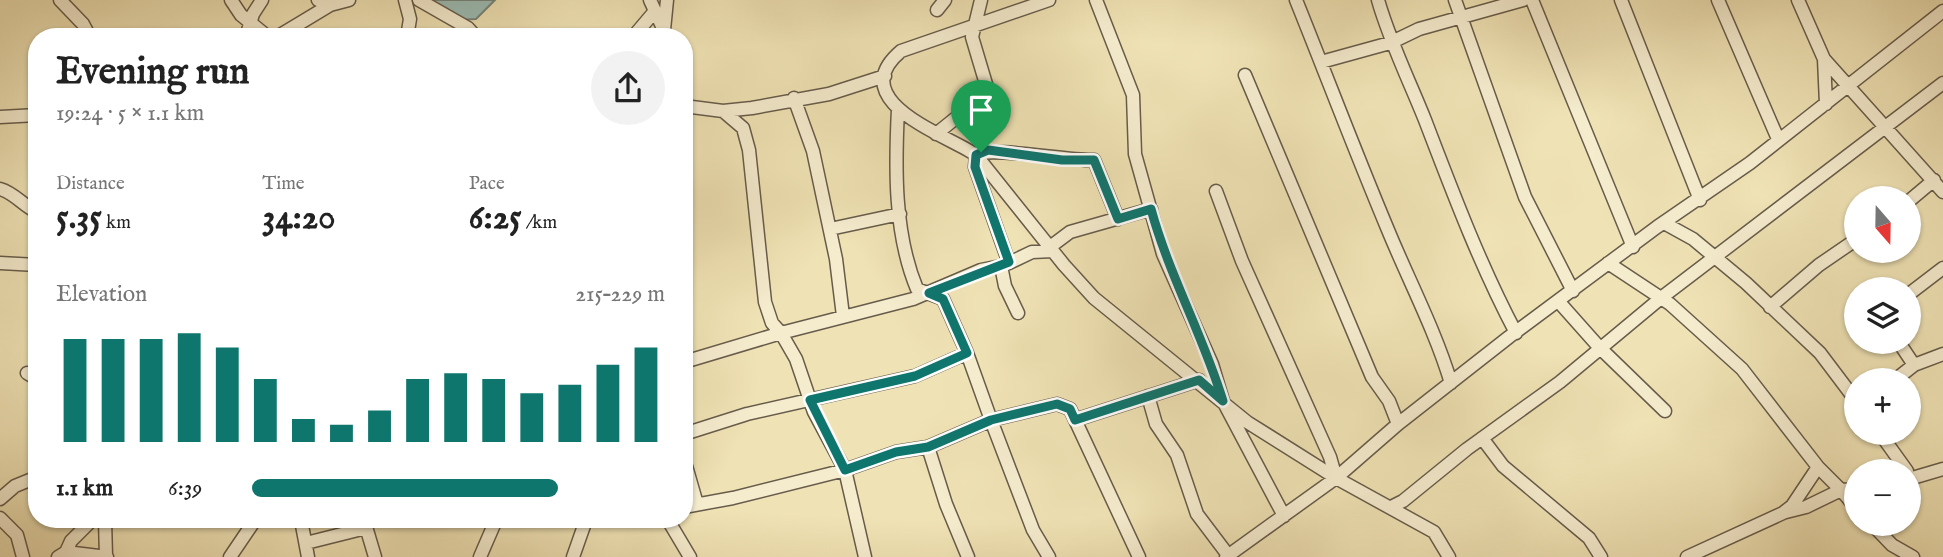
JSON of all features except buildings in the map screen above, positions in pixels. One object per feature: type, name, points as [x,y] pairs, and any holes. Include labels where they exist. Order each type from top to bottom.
[{"type":"street","points":[[60,0],[83,28]]},
{"type":"street","points":[[232,0],[236,9],[257,28]]},
{"type":"street","points":[[249,28],[262,0]]},
{"type":"street","points":[[289,28],[324,3],[349,0]]},
{"type":"street","points":[[405,0],[410,19],[408,28]]},
{"type":"street","points":[[419,0],[448,19],[468,28]]},
{"type":"street","points":[[666,28],[667,0]]},
{"type":"street","points":[[936,134],[972,105],[986,84],[973,47],[973,24],[981,0]]},
{"type":"street","points":[[1049,0],[901,51],[888,62],[884,76],[890,97],[898,109],[918,125],[976,155],[1094,298],[1199,380],[1247,422],[1336,478],[1434,533],[1449,557]]},
{"type":"street","points":[[1096,0],[1133,95],[1135,154],[1163,254],[1212,364],[1223,401],[1283,516]]},
{"type":"street","points":[[1296,0],[1363,171],[1419,304],[1439,342],[1451,383]]},
{"type":"street","points":[[1378,0],[1390,43],[1418,104],[1485,274],[1516,333]]},
{"type":"street","points":[[1455,0],[1525,197],[1573,291]]},
{"type":"street","points":[[1321,62],[1390,43],[1419,29],[1523,0]]},
{"type":"street","points":[[1532,0],[1633,247]]},
{"type":"street","points":[[1621,0],[1700,200]]},
{"type":"street","points":[[1718,0],[1778,139]]},
{"type":"street","points":[[1798,0],[1824,59],[1943,192]]},
{"type":"street","points":[[652,6],[663,28]]},
{"type":"street","points":[[639,28],[652,6]]},
{"type":"street","points":[[1149,396],[1156,424],[1177,455],[1196,514],[1227,556],[1336,478],[1398,424],[1451,383],[1608,263],[1700,200],[1943,11]]},
{"type":"street","points":[[1824,59],[1826,104]]},
{"type":"street","points":[[1245,75],[1372,377],[1390,401],[1398,424]]},
{"type":"street","points":[[693,107],[723,111],[752,108],[794,98],[829,94],[884,76]]},
{"type":"street","points":[[1391,507],[1404,501],[1482,438],[1560,382],[1661,298],[1943,84]]},
{"type":"street","points":[[794,98],[813,151],[830,229],[843,316]]},
{"type":"street","points":[[743,128],[752,108]]},
{"type":"street","points":[[898,109],[896,150],[900,214],[910,271],[917,289],[943,299],[967,353],[1033,530],[1049,557]]},
{"type":"street","points":[[723,111],[743,128],[749,150],[765,302],[772,323],[796,359],[810,400],[845,470],[865,557]]},
{"type":"street","points":[[0,117],[28,115]]},
{"type":"street","points":[[976,155],[988,150],[1062,160],[1094,160],[1118,219]]},
{"type":"street","points":[[976,155],[975,167],[1005,264],[1005,286],[1018,313]]},
{"type":"street","points":[[1922,190],[1934,180]]},
{"type":"street","points":[[0,189],[10,192],[28,205]]},
{"type":"street","points":[[1216,191],[1242,261],[1336,478]]},
{"type":"street","points":[[693,359],[929,293],[981,270],[1005,264],[1032,252],[1052,249],[1070,232],[1151,209]]},
{"type":"street","points":[[830,229],[900,214]]},
{"type":"street","points":[[1664,223],[1715,257],[1820,353],[1844,385]]},
{"type":"street","points":[[1770,307],[1819,265],[1844,248]]},
{"type":"street","points":[[0,263],[28,265]]},
{"type":"street","points":[[1608,263],[1661,298],[1742,369],[1818,467],[1844,494]]},
{"type":"street","points":[[1921,285],[1943,268]]},
{"type":"street","points":[[1559,302],[1599,347],[1665,411]]},
{"type":"street","points":[[693,431],[747,414],[915,376],[967,353]]},
{"type":"street","points":[[1906,354],[1913,365]]},
{"type":"street","points":[[1909,368],[1943,354]]},
{"type":"street","points":[[1075,420],[1199,380]]},
{"type":"street","points":[[693,505],[733,498],[845,470],[896,452],[928,447],[991,420],[1057,404],[1070,409],[1139,557]]},
{"type":"street","points":[[1482,438],[1503,466],[1589,538],[1601,557]]},
{"type":"street","points":[[928,447],[946,505],[968,557]]},
{"type":"street","points":[[1783,513],[1792,506],[1818,467]]},
{"type":"street","points":[[1921,473],[1943,469]]},
{"type":"street","points":[[0,499],[15,486],[28,481]]},
{"type":"street","points":[[1687,557],[1783,513],[1806,507],[1844,490]]},
{"type":"street","points":[[0,518],[18,534],[23,557]]},
{"type":"street","points":[[62,555],[84,528]]},
{"type":"street","points":[[62,555],[106,556],[105,528]]},
{"type":"street","points":[[230,557],[250,528]]},
{"type":"street","points":[[303,528],[308,557]]},
{"type":"street","points":[[306,543],[353,528]]},
{"type":"street","points":[[366,528],[375,557]]},
{"type":"street","points":[[480,557],[493,528]]},
{"type":"street","points":[[573,557],[583,528]]},
{"type":"street","points":[[673,528],[690,557]]},
{"type":"street","points":[[1883,536],[1892,545],[1913,557]]},
{"type":"street","points":[[1245,543],[1246,557]]},
{"type":"water","points":[[429,0],[495,0],[476,19],[456,20]]},
{"type":"route","points":[[988,150],[1038,158],[1094,160],[1118,219],[1151,209],[1163,254],[1212,364],[1223,401],[1199,380],[1075,420],[1070,409],[1057,404],[991,420],[928,447],[896,452],[845,470],[810,400],[915,376],[967,353],[943,299],[929,293],[942,285],[1009,262],[975,167],[976,155],[981,152],[988,150]]}]
